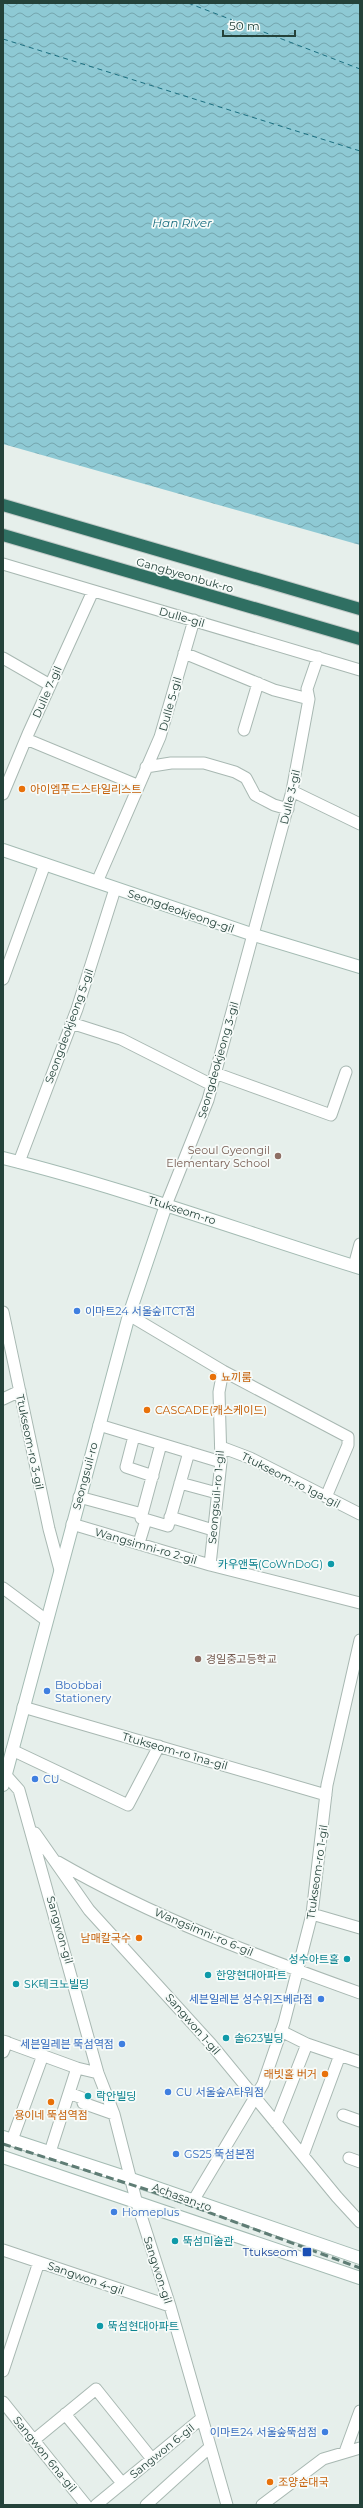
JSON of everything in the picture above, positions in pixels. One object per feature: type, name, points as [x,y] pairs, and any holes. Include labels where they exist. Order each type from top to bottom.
[{"type":"highway","name":"Gangbyeonbuk-ro","points":[[3,505],[360,609]]},
{"type":"highway","name":"Gangbyeonbuk-ro","points":[[3,535],[360,639]]},
{"type":"main road","name":"Seongdeokjeong-gil","points":[[3,850],[254,935],[359,963]]},
{"type":"main road","name":"Ttukseom-ro","points":[[3,1158],[166,1205],[357,1267]]},
{"type":"main road","name":"Seongsuil-ro","points":[[3,1785],[4,1773],[12,1750],[129,1315],[166,1205]]},
{"type":"main road","name":"Achasan-ro","points":[[8,2138],[131,2178],[193,2201],[360,2258]]},
{"type":"main road","name":"Achasan-ro","points":[[3,2157],[136,2200],[360,2278]]},
{"type":"street","name":"Dulle-gil","points":[[3,564],[360,670]]},
{"type":"street","name":"Dulle 7-gil","points":[[3,794],[26,739],[93,591]]},
{"type":"street","name":"Dulle 5-gil","points":[[97,882],[137,785],[160,737],[194,620]]},
{"type":"street","points":[[184,653],[290,696],[309,698]]},
{"type":"street","name":"Dulle 3-gil","points":[[254,935],[288,809],[309,698],[307,689],[318,657]]},
{"type":"street","points":[[3,658],[50,685]]},
{"type":"street","points":[[244,730],[258,682]]},
{"type":"street","points":[[26,739],[137,785]]},
{"type":"street","points":[[146,767],[171,763],[204,763],[235,772],[246,778],[255,795],[274,805],[288,809]]},
{"type":"street","points":[[292,791],[360,824]]},
{"type":"street","points":[[3,979],[45,864]]},
{"type":"street","name":"Seongdeokjeong 5-gil","points":[[19,1162],[71,1023],[115,889]]},
{"type":"street","name":"Seongdeokjeong 3-gil","points":[[166,1205],[208,1100],[254,935]]},
{"type":"street","points":[[71,1023],[120,1039],[212,1085]]},
{"type":"street","points":[[215,1073],[331,1115],[346,1072]]},
{"type":"street","points":[[357,1267],[360,1244]]},
{"type":"street","name":"Ttukseom-ro 3-gil","points":[[3,1312],[60,1570]]},
{"type":"street","points":[[129,1315],[223,1371],[348,1437],[348,1445],[326,1497]]},
{"type":"street","name":"Seongsuil-ro 1-gil","points":[[210,1564],[221,1462],[219,1392],[223,1371]]},
{"type":"street","points":[[3,1399],[20,1391]]},
{"type":"street","points":[[99,1425],[221,1462]]},
{"type":"street","points":[[134,1436],[126,1467],[153,1476]]},
{"type":"street","points":[[139,1543],[161,1444]]},
{"type":"street","name":"Ttukseom-ro 1ga-gil","points":[[221,1447],[250,1458],[360,1514]]},
{"type":"street","points":[[79,1497],[168,1526],[189,1452]]},
{"type":"street","points":[[180,1483],[217,1493]]},
{"type":"street","points":[[170,1517],[213,1530]]},
{"type":"street","name":"Wangsimni-ro 2-gil","points":[[72,1524],[210,1564],[360,1603]]},
{"type":"street","points":[[3,1588],[46,1620]]},
{"type":"street","name":"Ttukseom-ro 1-gil","points":[[193,2201],[263,2084],[281,2031],[312,1914],[326,1795],[360,1640]]},
{"type":"street","name":"Ttukseom-ro 1na-gil","points":[[23,1707],[326,1795]]},
{"type":"street","points":[[12,1750],[128,1805],[159,1746]]},
{"type":"street","name":"Sangwon-gil","points":[[4,1773],[19,1790],[98,2073],[114,2114],[136,2200],[170,2306],[202,2418],[224,2503]]},
{"type":"street","name":"Sangwon 1-gil","points":[[29,1824],[89,1910],[211,2044],[360,2222]]},
{"type":"street","name":"Wangsimni-ro 6-gil","points":[[53,1859],[95,1883],[161,1914],[297,1971],[360,1993]]},
{"type":"street","points":[[312,1914],[360,1928]]},
{"type":"street","points":[[281,2031],[307,2044],[360,2062]]},
{"type":"street","points":[[276,2123],[307,2044]]},
{"type":"street","points":[[4,2045],[43,2055],[77,2068],[98,2073]]},
{"type":"street","points":[[8,2138],[43,2055]]},
{"type":"street","points":[[303,2155],[340,2056]]},
{"type":"street","points":[[50,2152],[77,2068]]},
{"type":"street","points":[[68,2093],[82,2098],[83,2104],[114,2114]]},
{"type":"street","points":[[343,2115],[360,2121]]},
{"type":"street","points":[[349,2158],[360,2162]]},
{"type":"street","name":"Sangwon 4-gil","points":[[3,2250],[170,2306]]},
{"type":"street","points":[[3,2371],[39,2262]]},
{"type":"street","points":[[34,2440],[96,2389],[152,2459]]},
{"type":"street","name":"Sangwon 6na-gil","points":[[3,2402],[86,2505]]},
{"type":"street","points":[[345,2452],[360,2411]]},
{"type":"street","name":"Sangwon 6-gil","points":[[66,2414],[122,2483]]},
{"type":"street","name":"Sangwon 6-gil","points":[[96,2505],[202,2418]]},
{"type":"street","points":[[146,2505],[210,2448]]},
{"type":"street","points":[[262,2505],[324,2459],[360,2448]]},
{"type":"water","name":"Han River","points":[[3,3],[360,3],[360,545],[3,444]]},
{"type":"ferry route","points":[[188,3],[360,69]]},
{"type":"ferry route","points":[[3,39],[360,151]]},
{"type":"railway","points":[[3,2144],[148,2190],[360,2268]]},
{"type":"place","name":"아이엠푸드스타일리스트","points":[[22,789]]},
{"type":"place","name":"Seoul Gyeongil Elementary School","points":[[278,1156]]},
{"type":"place","name":"이마트24 서울숲ITCT점","points":[[77,1311]]},
{"type":"place","name":"뇨끼룸","points":[[213,1377]]},
{"type":"place","name":"CASCADE(캐스케이드)","points":[[147,1410]]},
{"type":"place","name":"카우앤독(CoWnDoG)","points":[[331,1564]]},
{"type":"place","name":"경일중고등학교","points":[[198,1659]]},
{"type":"place","name":"Bbobbai Stationery","points":[[47,1691]]},
{"type":"place","name":"CU","points":[[35,1779]]},
{"type":"place","name":"남매칼국수","points":[[139,1938]]},
{"type":"place","name":"성수아트홀","points":[[347,1959]]},
{"type":"place","name":"한양현대아파트","points":[[208,1975]]},
{"type":"place","name":"SK테크노빌딩","points":[[16,1984]]},
{"type":"place","name":"세븐일레븐 성수위즈베라점","points":[[321,1999]]},
{"type":"place","name":"솔623빌딩","points":[[226,2038]]},
{"type":"place","name":"세븐일레븐 뚝섬역점","points":[[122,2044]]},
{"type":"place","name":"래빗홀 버거","points":[[325,2074]]},
{"type":"place","name":"CU 서울숲A타워점","points":[[168,2092]]},
{"type":"place","name":"락안빌딩","points":[[88,2096]]},
{"type":"place","name":"용이네 뚝섬역점","points":[[51,2102]]},
{"type":"place","name":"GS25 뚝섬본점","points":[[176,2154]]},
{"type":"place","name":"Homeplus","points":[[114,2212]]},
{"type":"place","name":"뚝섬미술관","points":[[175,2241]]},
{"type":"place","name":"Ttukseom","points":[[307,2252]]},
{"type":"place","name":"뚝섬현대아파트","points":[[100,2326]]},
{"type":"place","name":"이마트24 서울숲뚝섬점","points":[[325,2432]]},
{"type":"place","name":"조양순대국","points":[[270,2482]]}]
